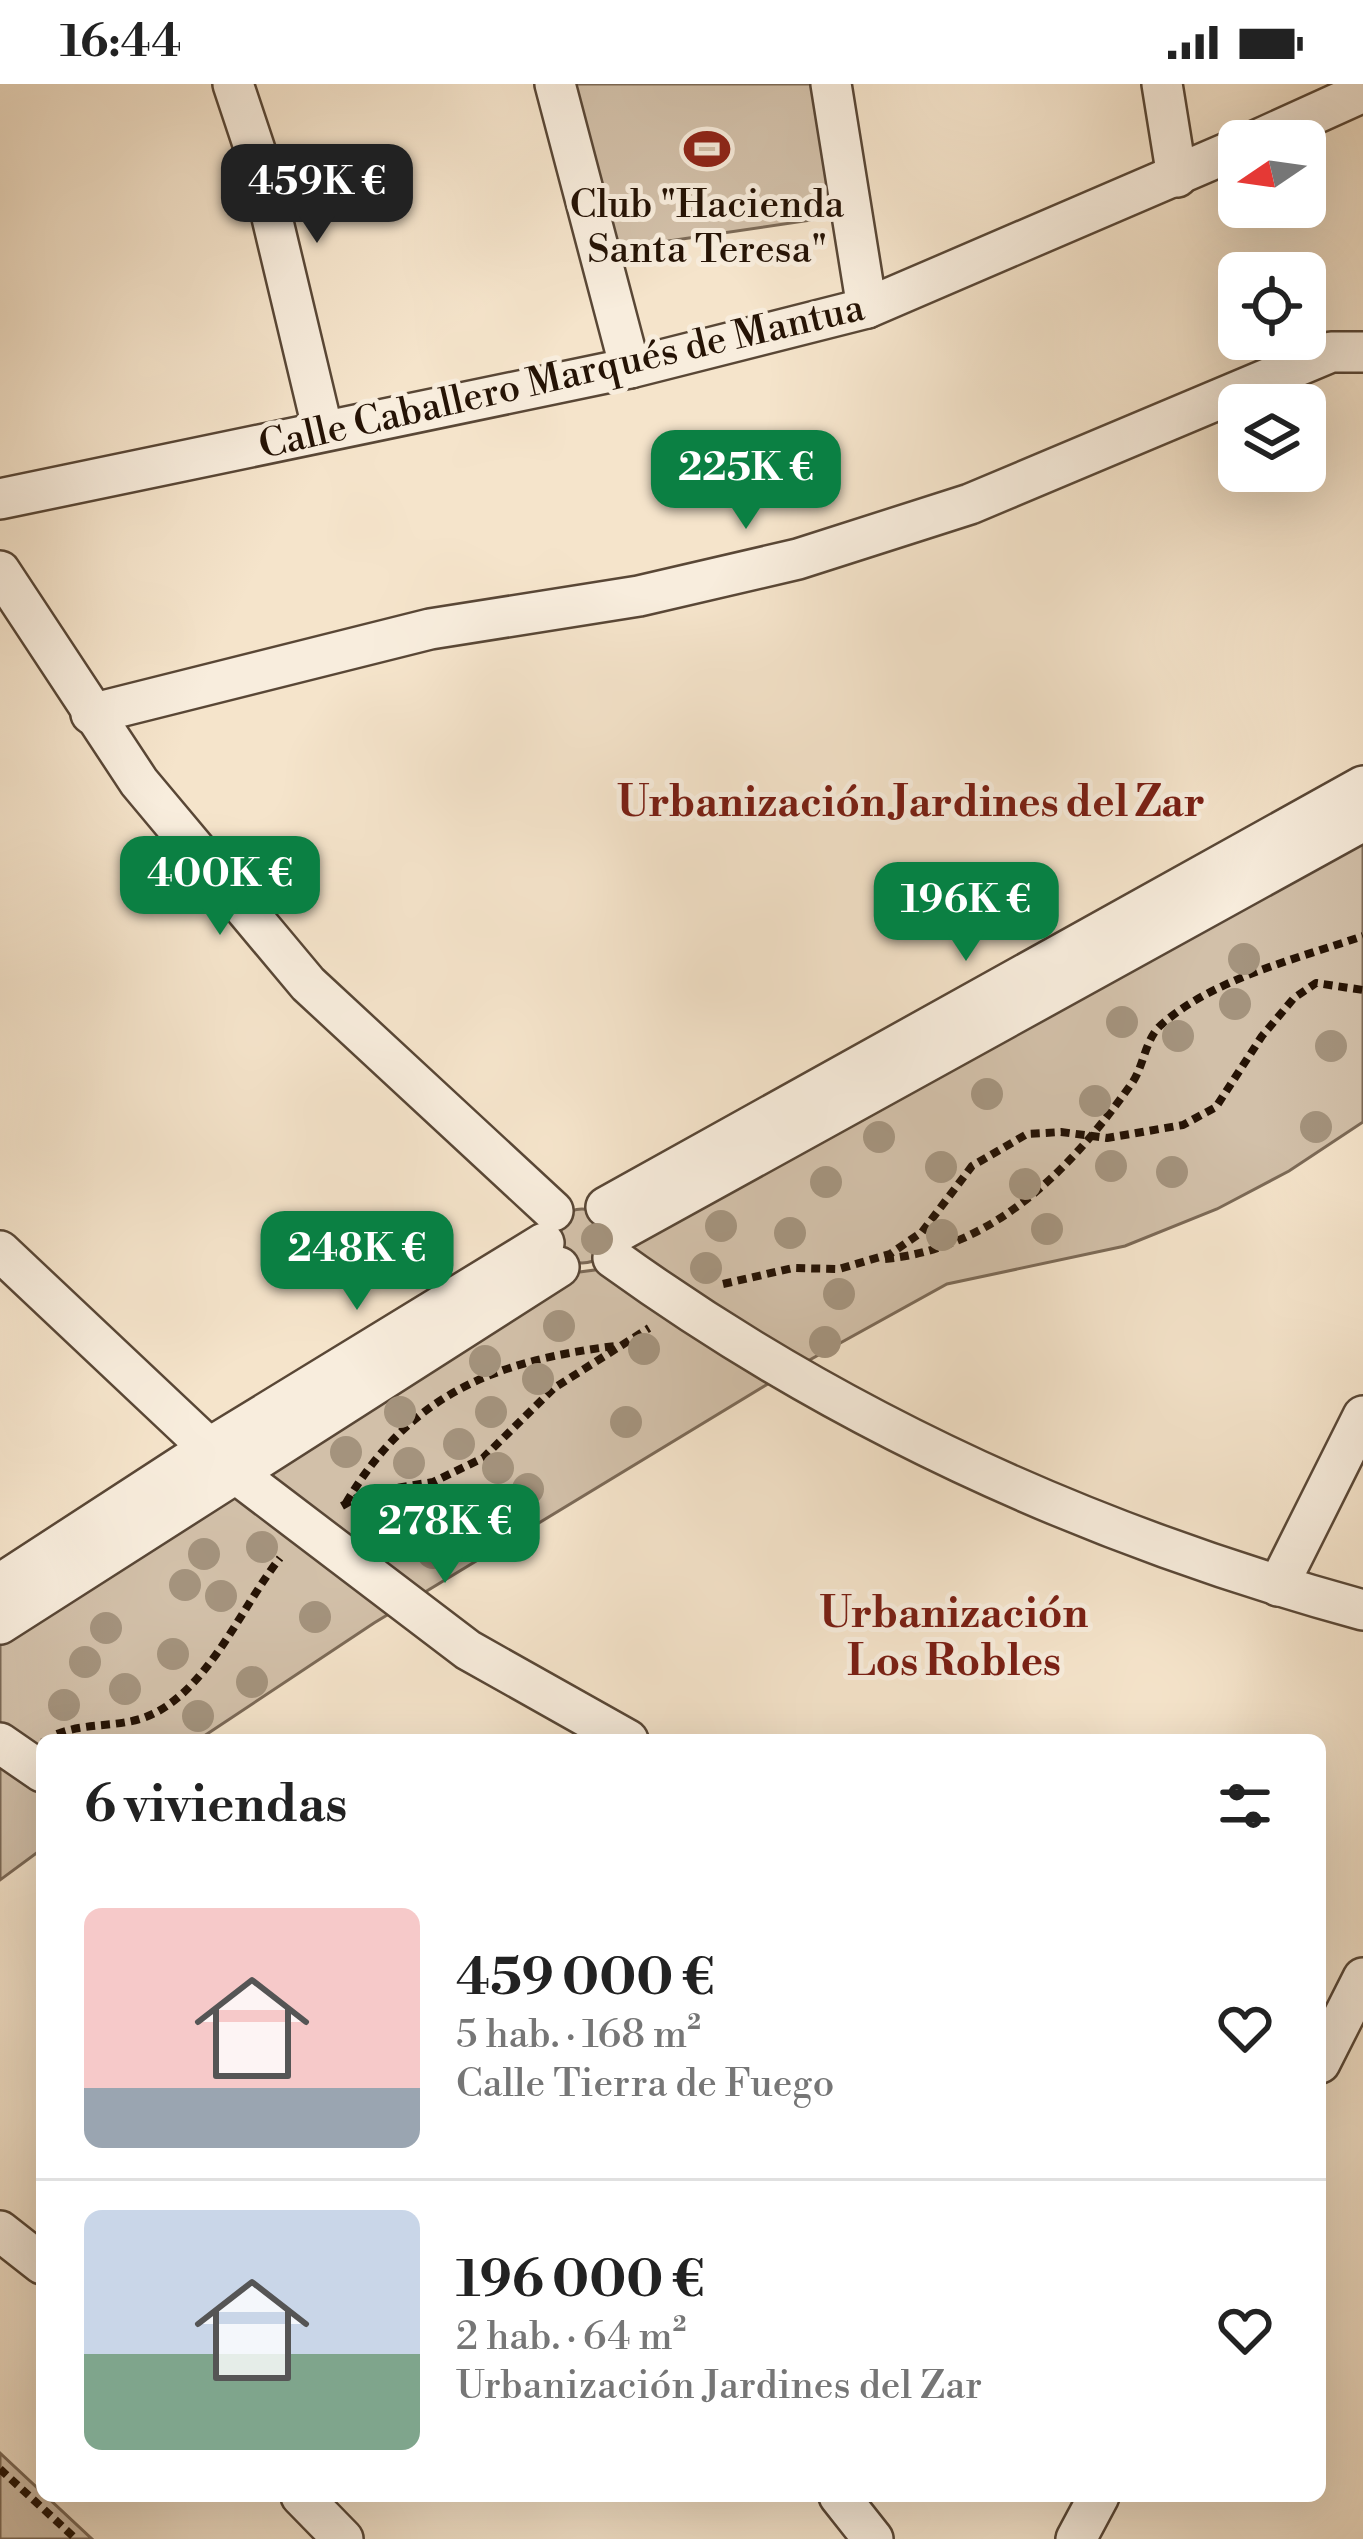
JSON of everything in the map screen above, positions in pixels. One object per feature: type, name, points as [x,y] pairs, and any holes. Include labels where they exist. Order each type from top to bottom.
[{"type":"street","points":[[232,84],[258,159],[323,431]]},
{"type":"street","points":[[555,84],[630,368]]},
{"type":"street","points":[[831,84],[867,308]]},
{"type":"street","points":[[1162,84],[1178,177]]},
{"type":"street","points":[[1301,120],[1363,92]]},
{"type":"street","name":"Calle Caballero Marqués de Mantua","points":[[0,499],[630,368],[867,308],[1218,158]]},
{"type":"street","points":[[91,714],[430,629],[639,596],[798,559],[970,504],[1352,344]]},
{"type":"street","points":[[0,571],[139,782],[308,984],[588,1274],[613,1232],[1363,785]]},
{"type":"street","points":[[613,1232],[1363,821]]},
{"type":"street","points":[[0,1624],[222,1460],[552,1240],[579,1198],[681,1307],[836,1403],[1023,1495],[1278,1586],[1363,1610]]},
{"type":"street","points":[[0,1251],[222,1460],[313,1532],[468,1650],[617,1734]]},
{"type":"street","points":[[1278,1586],[1363,1416]]},
{"type":"street","points":[[0,1584],[222,1460]]},
{"type":"street","points":[[1330,2018],[1363,1978]]},
{"type":"street","points":[[307,2502],[343,2539]]},
{"type":"street","points":[[844,2502],[873,2539]]},
{"type":"street","points":[[1076,2539],[1096,2502]]},
{"type":"path","points":[[865,1261],[923,1255],[986,1229],[1055,1179],[1136,1078],[1156,1029],[1194,1000],[1363,936]]},
{"type":"path","points":[[63,1734],[86,1723],[140,1719],[183,1695],[217,1654],[247,1600],[281,1556],[345,1504],[365,1493],[433,1482],[483,1458],[554,1388],[708,1289],[793,1268],[839,1269],[890,1254],[922,1232],[972,1166],[1027,1134],[1144,1135],[1183,1125],[1216,1107],[1294,998],[1316,983],[1363,990]]},
{"type":"path","points":[[345,1504],[364,1472],[407,1424],[452,1390],[494,1369],[620,1345]]},
{"type":"path","points":[[0,2469],[76,2539]]},
{"type":"shaded area","name":"Club \"Hacienda Santa Teresa\"","points":[[555,84],[831,84],[852,214],[600,251]]},
{"type":"shaded area","points":[[1363,821],[1363,1122],[1289,1171],[1217,1209],[1125,1246],[947,1284],[786,1373],[374,1623],[207,1734],[36,1734],[36,1853],[0,1880],[0,1624],[572,1273],[602,1269],[619,1245]]},
{"type":"shaded area","points":[[582,1209],[601,1217],[609,1236],[601,1255],[582,1263],[563,1255],[555,1236],[563,1217]]},
{"type":"shaded area","points":[[0,2453],[36,2487],[36,2502],[52,2502],[92,2539],[0,2539]]},
{"type":"place","name":"Club \"Hacienda Santa Teresa\"","points":[[707,149]]},
{"type":"district","name":"Urbanización Jardines del Zar","points":[[911,801]]},
{"type":"district","name":"Urbanización Los Robles","points":[[954,1636]]}]
